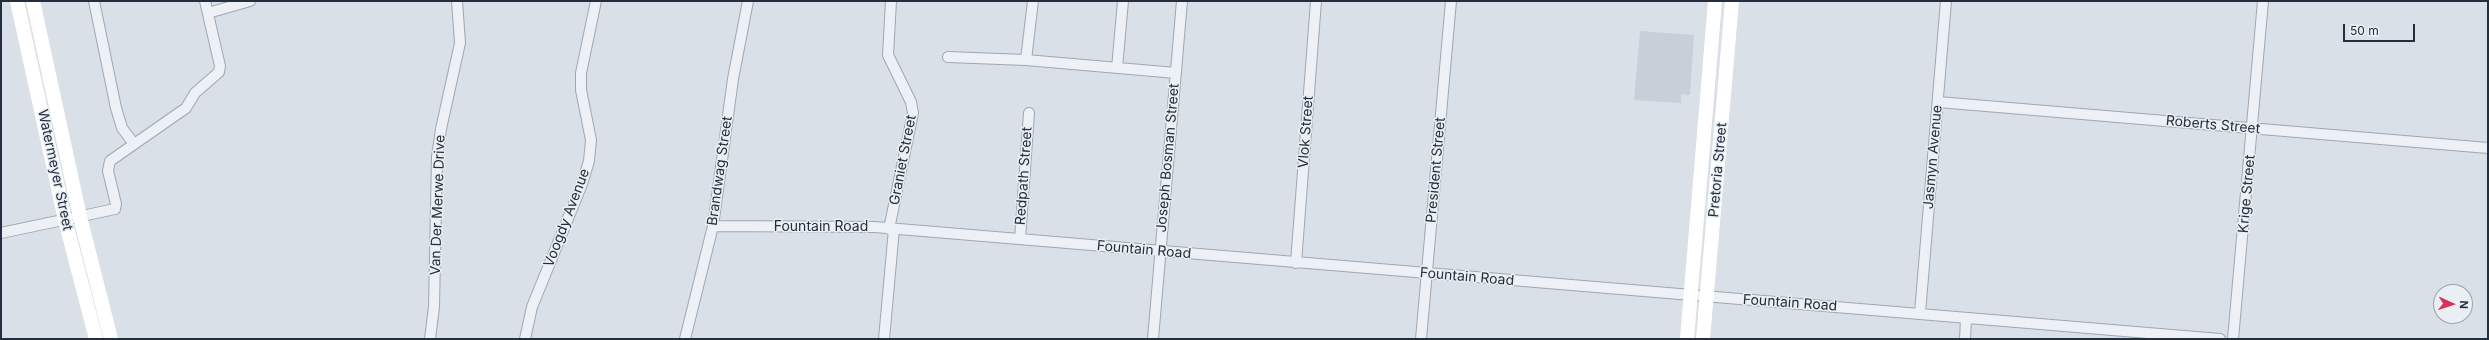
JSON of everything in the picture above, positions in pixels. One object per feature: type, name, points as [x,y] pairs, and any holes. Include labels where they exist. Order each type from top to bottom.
[{"type":"main road","name":"Watermeyer Street","points":[[17,1],[65,220],[96,339]]},
{"type":"main road","name":"Watermeyer Street","points":[[33,1],[80,217],[112,339]]},
{"type":"main road","name":"Pretoria Street","points":[[1687,339],[1715,1]]},
{"type":"main road","name":"Pretoria Street","points":[[1703,339],[1732,1]]},
{"type":"street","points":[[94,1],[116,108],[122,128],[134,144]]},
{"type":"street","points":[[1,233],[115,209],[109,166],[113,159],[186,108],[195,92],[219,72],[220,66],[205,1]]},
{"type":"street","points":[[208,13],[250,1]]},
{"type":"street","name":"Van Der Merwe Drive","points":[[430,339],[434,306],[437,157],[441,129],[460,43],[457,1]]},
{"type":"street","name":"Voogdy Avenue","points":[[524,339],[532,307],[588,165],[591,140],[581,90],[581,74],[596,1]]},
{"type":"street","name":"Brandwag Street","points":[[685,339],[713,226],[732,79],[748,1]]},
{"type":"street","name":"Graniet Street","points":[[884,339],[892,229],[913,113],[911,102],[888,56],[891,1]]},
{"type":"street","points":[[1026,60],[1033,1]]},
{"type":"street","points":[[1117,68],[1123,1]]},
{"type":"street","name":"Joseph Bosman Street","points":[[1153,339],[1182,1]]},
{"type":"street","name":"Vlok Street","points":[[1296,262],[1316,1]]},
{"type":"street","name":"President Street","points":[[1421,339],[1451,1]]},
{"type":"street","name":"Jasmyn Avenue","points":[[1920,313],[1946,1]]},
{"type":"street","name":"Krige Street","points":[[2234,339],[2263,1]]},
{"type":"street","points":[[948,57],[1026,60],[1176,73]]},
{"type":"street","name":"Roberts Street","points":[[1938,102],[2488,148]]},
{"type":"street","name":"Redpath Street","points":[[1020,239],[1029,113]]},
{"type":"street","name":"Fountain Road","points":[[713,226],[892,229],[2220,339]]},
{"type":"street","points":[[1965,339],[1966,319]]},
{"type":"shaded area","points":[[1640,31],[1694,35],[1690,95],[1681,94],[1681,103],[1634,100]]}]
